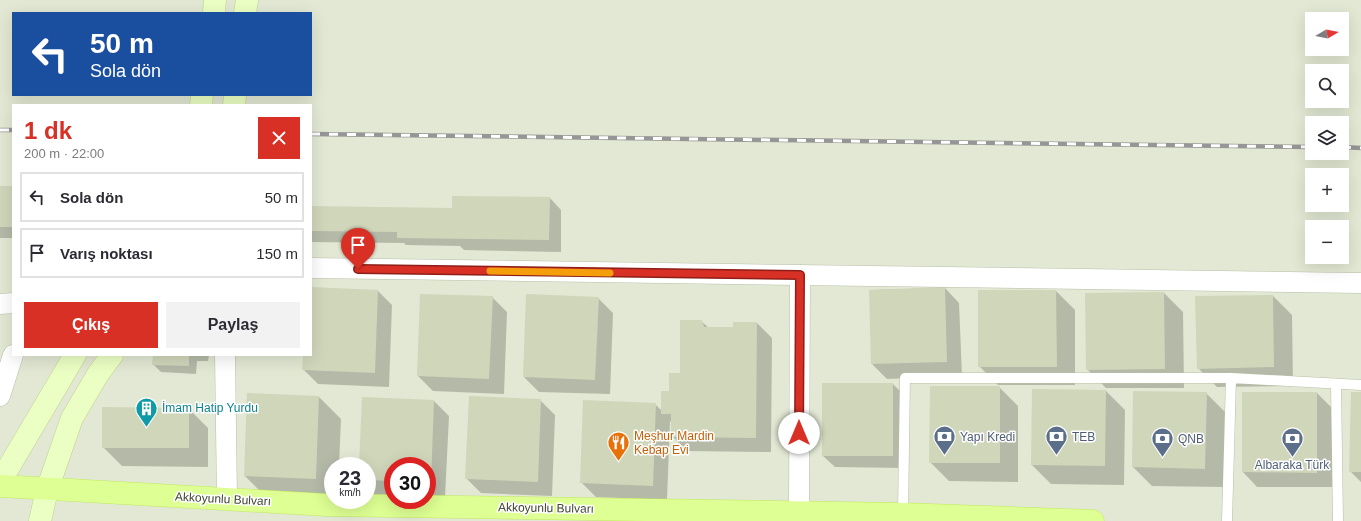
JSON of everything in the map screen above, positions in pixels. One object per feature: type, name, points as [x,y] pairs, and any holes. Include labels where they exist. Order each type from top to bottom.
[{"type":"main road","points":[[214,12],[215,0]]},
{"type":"main road","points":[[245,12],[247,0]]},
{"type":"main road","points":[[0,482],[74,356]]},
{"type":"main road","points":[[40,521],[47,490],[72,418],[98,374],[111,356]]},
{"type":"main road","name":"Akkoyunlu Bulvarı","points":[[0,486],[47,490],[90,491],[327,505],[904,514],[1093,521]]},
{"type":"street","points":[[312,268],[1361,283]]},
{"type":"street","points":[[799,512],[800,275]]},
{"type":"street","points":[[0,304],[12,303]]},
{"type":"street","points":[[0,396],[13,356]]},
{"type":"street","points":[[225,356],[227,499]]},
{"type":"lane","points":[[904,514],[905,378],[1231,378],[1361,385]]},
{"type":"lane","points":[[1226,521],[1231,378]]},
{"type":"lane","points":[[1336,384],[1338,521]]},
{"type":"shaded area","points":[[0,0],[1361,0],[1361,521],[0,521]]},
{"type":"building","points":[[0,186],[12,186],[12,227],[0,227]]},
{"type":"building","points":[[452,196],[550,197],[549,240],[397,238],[397,232],[312,231],[312,206],[452,208]]},
{"type":"building","points":[[312,287],[378,290],[375,373],[302,370],[303,356],[312,356]]},
{"type":"building","points":[[945,287],[947,362],[871,364],[869,290]]},
{"type":"building","points":[[978,290],[1056,290],[1057,367],[978,367]]},
{"type":"building","points":[[1164,292],[1165,369],[1086,370],[1085,293]]},
{"type":"building","points":[[420,294],[493,296],[489,379],[417,376]]},
{"type":"building","points":[[526,294],[599,297],[595,380],[523,377]]},
{"type":"building","points":[[1273,295],[1274,367],[1197,369],[1195,296]]},
{"type":"building","points":[[680,320],[702,320],[704,327],[733,327],[733,322],[757,322],[756,438],[671,437],[671,414],[661,414],[661,391],[669,391],[669,373],[680,373]]},
{"type":"building","points":[[153,356],[189,356],[189,366],[152,365]]},
{"type":"building","points":[[822,383],[893,383],[893,456],[822,456]]},
{"type":"building","points":[[930,386],[1000,386],[1000,463],[929,463]]},
{"type":"building","points":[[1032,389],[1106,390],[1105,466],[1031,465]]},
{"type":"building","points":[[1133,391],[1207,392],[1205,469],[1132,467]]},
{"type":"building","points":[[1242,392],[1317,392],[1317,473],[1242,472]]},
{"type":"building","points":[[1351,392],[1361,392],[1361,472],[1349,472]]},
{"type":"building","points":[[247,393],[319,396],[316,479],[244,476]]},
{"type":"building","points":[[469,396],[541,399],[538,482],[465,479]]},
{"type":"building","points":[[362,397],[434,400],[432,457],[384,457],[384,481],[376,480],[376,457],[359,457]]},
{"type":"building","points":[[583,400],[656,403],[653,486],[580,483]]},
{"type":"building","name":"İmam Hatip Yurdu","points":[[102,407],[189,408],[189,448],[102,448]]},
{"type":"railway","points":[[0,130],[12,130]]},
{"type":"railway","points":[[312,134],[1305,147]]},
{"type":"railway","points":[[1349,147],[1361,148]]},
{"type":"slow traffic","points":[[490,271],[610,273]]},
{"type":"place","name":"İmam Hatip Yurdu","points":[[146,428]]},
{"type":"place","name":"Yapı Kredi","points":[[945,456]]},
{"type":"place","name":"TEB","points":[[1056,456]]},
{"type":"place","name":"QNB","points":[[1162,458]]},
{"type":"place","name":"Albaraka Türk","points":[[1292,458]]},
{"type":"place","name":"Meşhur Mardin Kebap Evi","points":[[618,462]]},
{"type":"route","points":[[358,269],[800,275],[799,433]]}]
